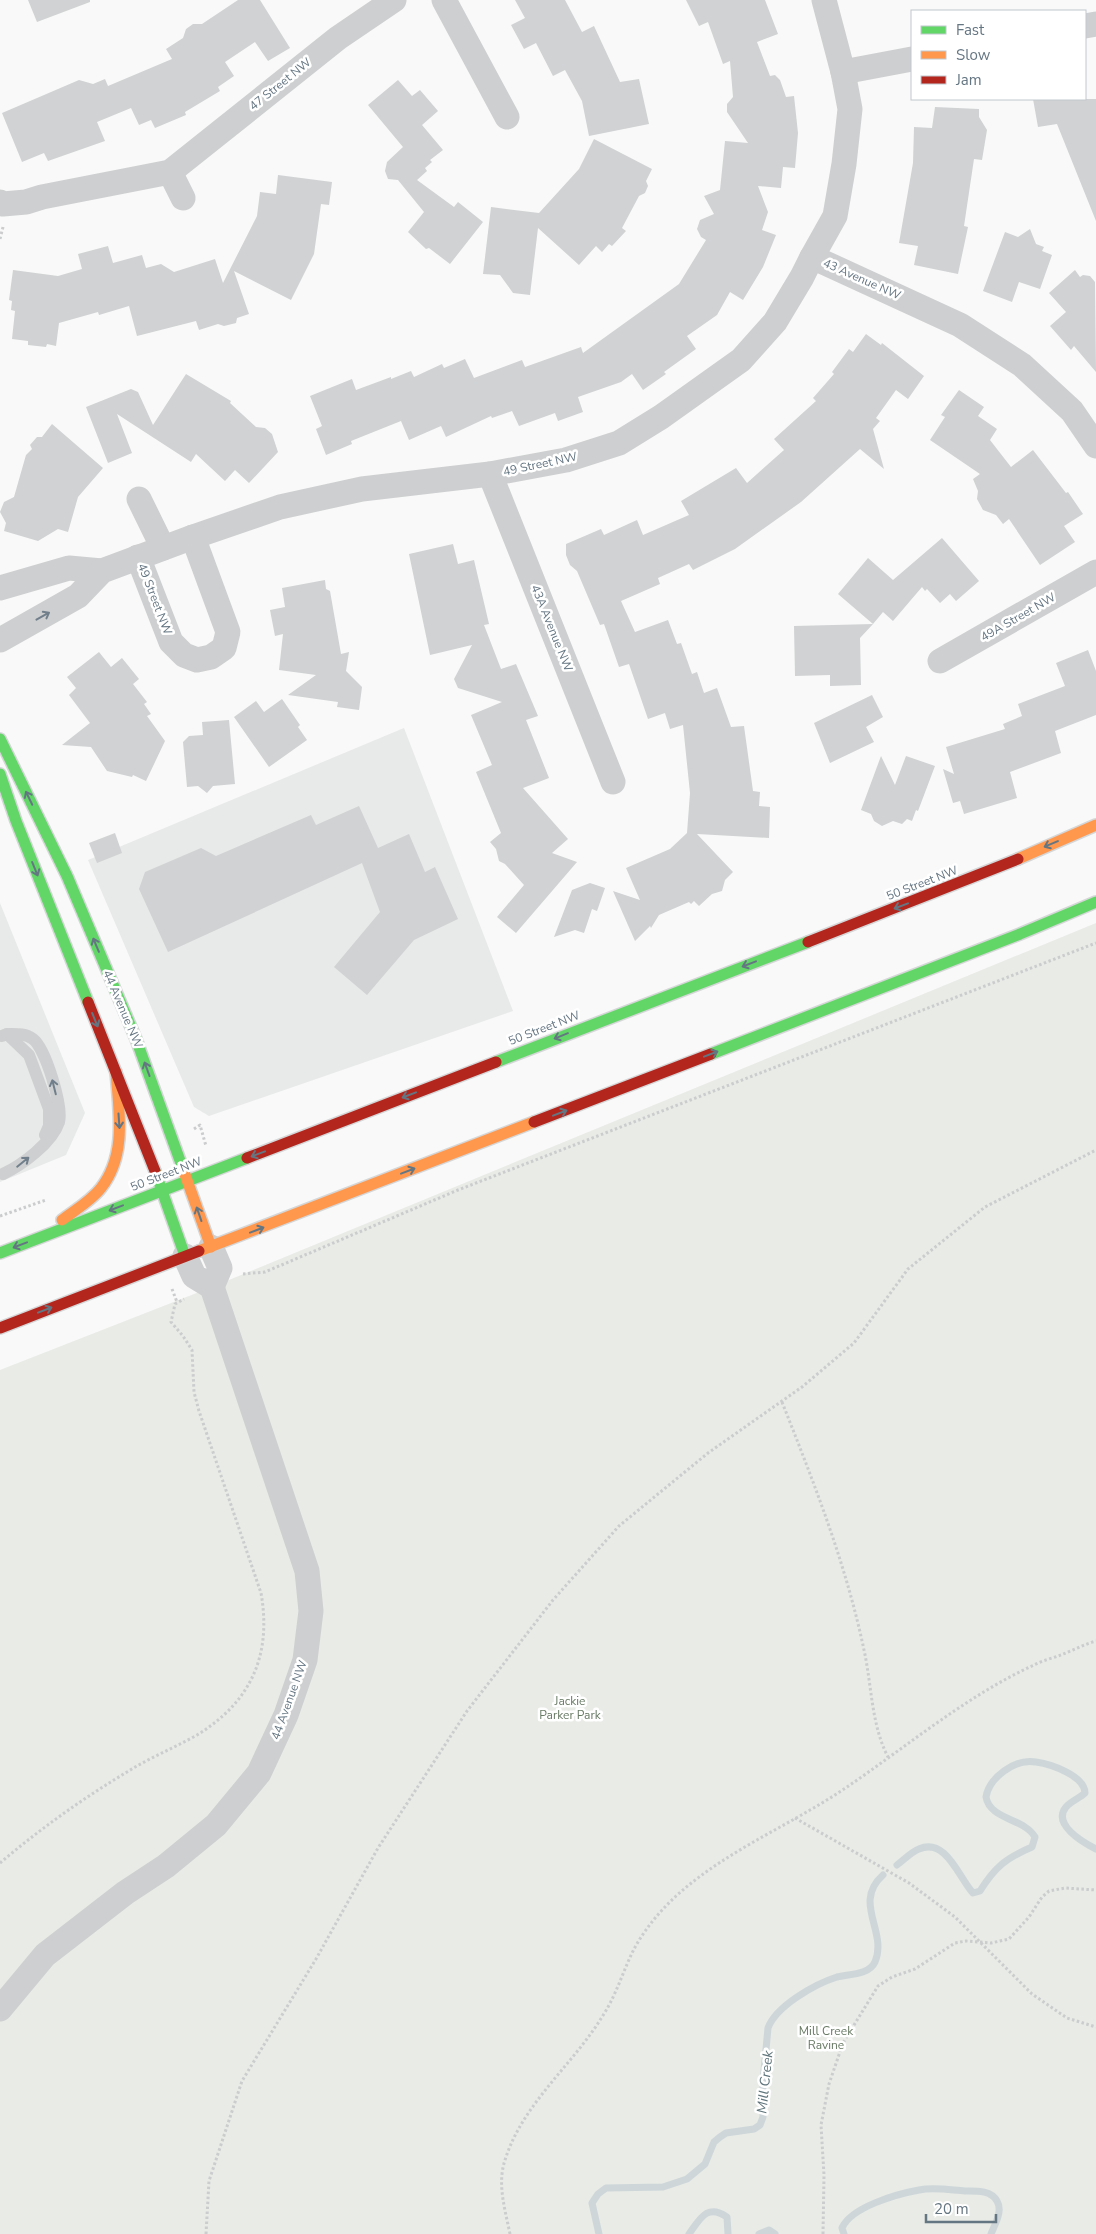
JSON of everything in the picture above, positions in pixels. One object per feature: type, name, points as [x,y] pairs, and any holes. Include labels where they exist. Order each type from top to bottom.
[{"type":"main road","name":"44 Avenue NW","points":[[0,740],[71,886],[136,1039],[211,1247]]},
{"type":"main road","points":[[0,774],[16,822],[162,1190],[185,1256]]},
{"type":"main road","name":"50 Street NW","points":[[0,1252],[970,879],[1096,825]]},
{"type":"main road","points":[[0,1328],[1020,934],[1096,902]]},
{"type":"main road","points":[[40,1237],[101,1188],[112,1172],[120,1138],[116,1072]]},
{"type":"street","name":"47 Street NW","points":[[1,203],[26,202],[42,197],[170,172],[338,38],[394,0]]},
{"type":"street","points":[[444,0],[507,117]]},
{"type":"street","name":"43 Avenue NW","points":[[824,0],[843,72],[850,109],[844,164],[835,216],[812,257],[960,326],[1022,365],[1072,411],[1096,446]]},
{"type":"street","points":[[843,72],[911,59]]},
{"type":"street","points":[[170,172],[183,198]]},
{"type":"street","name":"49 Street NW","points":[[0,640],[78,596],[102,571],[280,507],[362,489],[490,474],[566,460],[620,443],[661,417],[741,360],[775,322],[812,257]]},
{"type":"street","name":"43A Avenue NW","points":[[490,474],[613,782]]},
{"type":"street","points":[[139,499],[163,548]]},
{"type":"street","name":"49 Street NW","points":[[138,557],[171,642],[184,655],[197,660],[211,657],[224,648],[228,632],[193,537]]},
{"type":"street","name":"49 Street NW","points":[[0,588],[69,568],[102,571]]},
{"type":"street","name":"49A Street NW","points":[[940,661],[1096,572]]},
{"type":"street","name":"44 Avenue NW","points":[[0,2009],[45,1955],[125,1893],[166,1866],[216,1826],[259,1774],[286,1715],[305,1660],[311,1611],[307,1571],[212,1287],[220,1268],[211,1247]]},
{"type":"street","points":[[185,1256],[194,1276],[212,1287]]},
{"type":"lane","points":[[3,1174],[21,1165],[41,1146],[50,1126],[49,1109],[29,1055],[4,1036]]},
{"type":"path","points":[[244,1273],[265,1272],[458,1190],[1096,944]]},
{"type":"path","points":[[206,2234],[208,2181],[242,2081],[316,1959],[378,1848],[467,1710],[553,1600],[619,1526],[708,1453],[802,1388],[854,1343],[908,1269],[993,1202],[1096,1150]]},
{"type":"path","points":[[0,1863],[40,1829],[111,1782],[199,1734],[222,1717],[247,1690],[256,1671],[264,1630],[261,1593],[199,1411],[194,1392],[192,1350],[171,1322],[175,1304],[212,1287]]},
{"type":"path","points":[[782,1402],[831,1528],[864,1650],[879,1739],[888,1756]]},
{"type":"path","points":[[510,2234],[501,2179],[504,2162],[514,2136],[538,2098],[577,2052],[603,2016],[634,1949],[647,1928],[692,1881],[759,1838],[843,1790],[888,1756],[974,1699],[1034,1665],[1096,1641]]},
{"type":"path","points":[[795,1818],[909,1883],[955,1917],[1032,1994],[1067,2018],[1096,2027]]},
{"type":"path","points":[[823,2234],[824,2175],[821,2125],[829,2084],[842,2043],[878,1986],[892,1976],[915,1969],[954,1943],[966,1941],[982,1943],[1009,1940],[1029,1917],[1042,1897],[1049,1892],[1065,1888],[1096,1890]]},
{"type":"shaded area","points":[[404,728],[513,1011],[209,1116],[194,1107],[88,860]]},
{"type":"shaded area","points":[[0,903],[85,1113],[66,1155],[0,1182]]},
{"type":"green space","name":"Jackie Parker Park","points":[[1096,923],[1096,2234],[0,2234],[0,1370],[212,1287]]},
{"type":"building","points":[[28,0],[90,0],[90,2],[37,22]]},
{"type":"building","points":[[238,0],[260,0],[290,48],[268,61],[255,42],[225,62],[234,76],[218,87],[220,91],[185,112],[186,115],[155,128],[151,120],[139,125],[131,108],[97,122],[105,141],[48,161],[44,153],[22,162],[2,113],[79,80],[93,84],[105,79],[108,86],[172,59],[166,49],[183,38],[186,29],[193,24],[202,24]]},
{"type":"building","points":[[515,0],[565,0],[582,32],[594,26],[620,82],[639,79],[649,124],[589,136],[582,101],[565,70],[553,76],[536,43],[524,49],[511,25],[525,18]]},
{"type":"building","points":[[686,0],[765,0],[778,34],[757,42],[770,76],[775,75],[780,80],[786,97],[794,96],[798,133],[795,168],[783,167],[781,188],[758,186],[768,212],[762,230],[776,235],[763,267],[743,300],[730,292],[717,315],[687,336],[696,349],[643,390],[632,374],[621,382],[578,397],[583,412],[558,421],[555,413],[519,426],[512,411],[492,418],[491,416],[446,437],[441,426],[409,440],[401,421],[351,441],[352,444],[326,455],[316,429],[322,426],[310,396],[352,379],[356,390],[411,371],[414,377],[442,364],[444,368],[465,359],[474,378],[522,360],[525,367],[581,347],[583,353],[679,284],[706,240],[701,237],[697,229],[700,220],[714,214],[704,196],[720,190],[725,141],[748,143],[727,112],[727,104],[733,97],[730,61],[723,64],[708,22],[699,26]]},
{"type":"building","points":[[398,80],[412,96],[420,90],[438,111],[422,125],[443,150],[430,160],[432,162],[425,168],[427,171],[417,180],[454,207],[458,202],[483,222],[450,264],[429,248],[426,249],[408,232],[424,212],[398,180],[388,179],[385,171],[387,162],[403,147],[368,105]]},
{"type":"building","points":[[1096,99],[1096,221],[1057,124],[1038,127],[1033,100]]},
{"type":"building","points":[[935,107],[979,109],[979,117],[987,130],[982,160],[974,159],[964,226],[968,227],[958,274],[914,265],[918,246],[899,243],[913,163],[914,127],[932,128]]},
{"type":"building","points":[[594,139],[652,169],[646,181],[648,186],[645,193],[639,196],[622,228],[626,231],[612,246],[609,244],[602,252],[596,246],[579,265],[538,228],[530,295],[513,293],[500,275],[483,274],[491,207],[539,213],[579,169]]},
{"type":"building","points":[[278,175],[332,182],[329,205],[321,204],[314,254],[291,300],[234,271],[249,314],[237,318],[236,323],[224,326],[218,324],[199,330],[196,321],[137,336],[129,306],[99,315],[98,312],[59,323],[56,346],[47,344],[46,347],[28,345],[28,341],[12,339],[15,311],[11,310],[12,301],[9,300],[13,270],[58,276],[82,269],[78,254],[108,246],[113,263],[142,255],[146,268],[161,264],[174,272],[215,259],[223,283],[257,216],[260,192],[276,194]]},
{"type":"building","points":[[1030,229],[1036,244],[1044,247],[1042,251],[1052,255],[1040,289],[1019,282],[1012,302],[983,291],[1005,232],[1018,237]]},
{"type":"building","points":[[1075,270],[1080,277],[1083,275],[1090,276],[1095,282],[1096,372],[1074,346],[1071,350],[1050,326],[1066,312],[1049,293]]},
{"type":"building","points":[[866,334],[881,345],[882,343],[924,376],[908,399],[896,390],[876,418],[880,421],[873,429],[884,469],[860,449],[801,502],[735,549],[693,570],[689,564],[658,578],[660,584],[621,601],[635,632],[668,620],[677,644],[681,643],[692,674],[697,672],[704,693],[717,688],[731,727],[744,726],[753,791],[760,792],[759,806],[770,807],[769,838],[697,834],[733,872],[725,880],[722,891],[712,894],[699,906],[694,901],[691,904],[689,902],[659,915],[651,928],[650,926],[635,941],[613,891],[640,900],[626,868],[670,849],[687,833],[690,793],[683,725],[670,729],[665,713],[648,719],[629,664],[619,667],[604,624],[600,625],[577,571],[570,565],[566,555],[566,544],[601,529],[604,535],[637,520],[643,535],[689,515],[681,501],[736,468],[747,483],[784,450],[774,439],[816,401],[813,398],[834,374],[832,372],[849,349],[853,352]]},
{"type":"building","points":[[186,374],[231,401],[230,403],[256,427],[265,428],[272,434],[278,452],[249,483],[235,470],[225,481],[196,454],[191,462],[117,414],[132,453],[108,463],[86,407],[131,389],[138,392],[153,425]]},
{"type":"building","points":[[959,390],[984,407],[978,416],[997,429],[990,440],[1011,467],[1033,450],[1066,493],[1068,492],[1083,514],[1064,526],[1075,542],[1040,565],[1009,519],[1003,524],[996,515],[983,510],[977,499],[978,491],[973,479],[980,474],[930,440],[945,417],[941,415]]},
{"type":"building","points":[[52,424],[103,468],[78,497],[68,532],[58,529],[38,541],[4,531],[6,523],[0,512],[4,502],[14,497],[26,455],[32,449],[30,445],[37,437],[42,437]]},
{"type":"building","points":[[942,538],[979,581],[956,601],[950,594],[940,603],[927,589],[925,591],[922,587],[893,621],[883,612],[873,624],[838,594],[868,558],[893,580]]},
{"type":"building","points":[[453,544],[458,564],[474,560],[489,624],[484,625],[501,669],[516,664],[538,716],[526,720],[549,778],[523,788],[568,839],[552,853],[577,862],[516,933],[497,917],[524,885],[505,864],[499,861],[496,849],[490,842],[501,833],[476,772],[492,765],[471,715],[502,702],[458,688],[454,679],[472,645],[430,655],[409,554]]},
{"type":"building","points":[[325,580],[326,589],[330,591],[341,654],[349,652],[346,671],[362,687],[359,710],[337,707],[338,702],[288,695],[316,675],[279,670],[283,634],[275,636],[270,610],[285,607],[282,588]]},
{"type":"building","points":[[873,624],[860,638],[861,685],[830,686],[830,675],[795,676],[794,626]]},
{"type":"building","points":[[1088,650],[1096,671],[1096,715],[1055,731],[1061,753],[1010,772],[1017,798],[964,814],[960,801],[953,803],[943,769],[954,774],[946,747],[1005,729],[1003,724],[1022,716],[1018,704],[1065,686],[1056,663]]},
{"type":"building","points":[[99,652],[111,667],[122,658],[139,679],[133,684],[147,702],[144,704],[151,714],[147,716],[165,741],[146,781],[133,775],[132,777],[107,771],[91,747],[62,745],[90,723],[69,695],[76,688],[67,677]]},
{"type":"building","points":[[872,695],[883,717],[866,727],[874,742],[830,763],[814,723]]},
{"type":"building","points":[[282,699],[300,725],[298,727],[307,740],[269,767],[234,717],[256,701],[264,712]]},
{"type":"building","points":[[229,720],[235,784],[213,786],[207,793],[198,786],[187,787],[183,742],[189,736],[203,735],[202,722]]},
{"type":"building","points":[[881,756],[895,785],[906,756],[935,766],[918,811],[916,810],[912,821],[907,819],[902,824],[893,821],[882,826],[874,821],[871,814],[861,810]]},
{"type":"building","points":[[359,806],[378,848],[409,834],[425,872],[435,867],[458,919],[414,940],[367,995],[334,967],[380,912],[362,863],[168,952],[139,889],[145,872],[201,848],[216,856],[311,815],[316,825]]},
{"type":"building","points":[[115,833],[122,853],[97,863],[89,843]]},
{"type":"building","points":[[590,883],[605,888],[597,911],[592,909],[584,933],[575,930],[554,937],[572,890]]},
{"type":"waterway","name":"Mill Creek","points":[[897,1865],[919,1849],[928,1847],[937,1849],[951,1861],[973,1893],[980,1891],[996,1869],[1008,1859],[1032,1847],[1035,1837],[1030,1831],[1000,1815],[989,1805],[986,1797],[992,1783],[1004,1771],[1012,1766],[1028,1762],[1042,1763],[1058,1768],[1073,1776],[1084,1787],[1085,1793],[1066,1807],[1063,1813],[1063,1820],[1070,1832],[1096,1849]]},
{"type":"waterway","name":"Mill Creek","points":[[599,2234],[592,2203],[598,2194],[606,2188],[663,2187],[687,2179],[705,2164],[714,2142],[720,2137],[726,2133],[754,2129],[760,2125],[763,2117],[763,2081],[768,2028],[779,2012],[808,1990],[837,1977],[864,1972],[872,1966],[878,1951],[870,1907],[870,1896],[874,1886],[883,1875]]},
{"type":"waterway","name":"Mill Creek","points":[[844,2234],[842,2228],[847,2221],[865,2208],[899,2195],[925,2189],[983,2192],[994,2197],[999,2205],[999,2213],[991,2234]]},
{"type":"waterway","name":"Mill Creek","points":[[689,2234],[701,2218],[709,2212],[720,2213],[727,2217],[728,2234]]},
{"type":"waterway","name":"Mill Creek","points":[[759,2234],[769,2230],[775,2234]]},
{"type":"traffic: fast","points":[[0,739],[67,876],[136,1039],[183,1169]]},
{"type":"traffic: fast","points":[[0,774],[16,821],[88,1002]]},
{"type":"traffic: fast","points":[[711,1054],[1020,934],[1096,902]]},
{"type":"traffic: fast","points":[[496,1062],[808,942]]},
{"type":"traffic: fast","points":[[0,1253],[247,1158]]},
{"type":"traffic: fast","points":[[155,1171],[185,1256]]},
{"type":"traffic: slow","points":[[1018,859],[1096,825]]},
{"type":"traffic: slow","points":[[62,1220],[97,1193],[109,1175],[115,1161],[119,1132],[116,1072]]},
{"type":"traffic: slow","points":[[199,1251],[534,1122]]},
{"type":"traffic: slow","points":[[183,1169],[211,1247]]},
{"type":"traffic: jam","points":[[808,942],[1018,859]]},
{"type":"traffic: jam","points":[[88,1002],[155,1171]]},
{"type":"traffic: jam","points":[[534,1122],[711,1054]]},
{"type":"traffic: jam","points":[[247,1158],[496,1062]]},
{"type":"traffic: jam","points":[[0,1328],[199,1251]]},
{"type":"park label","name":"Mill Creek Ravine","points":[[826,2038]]}]
